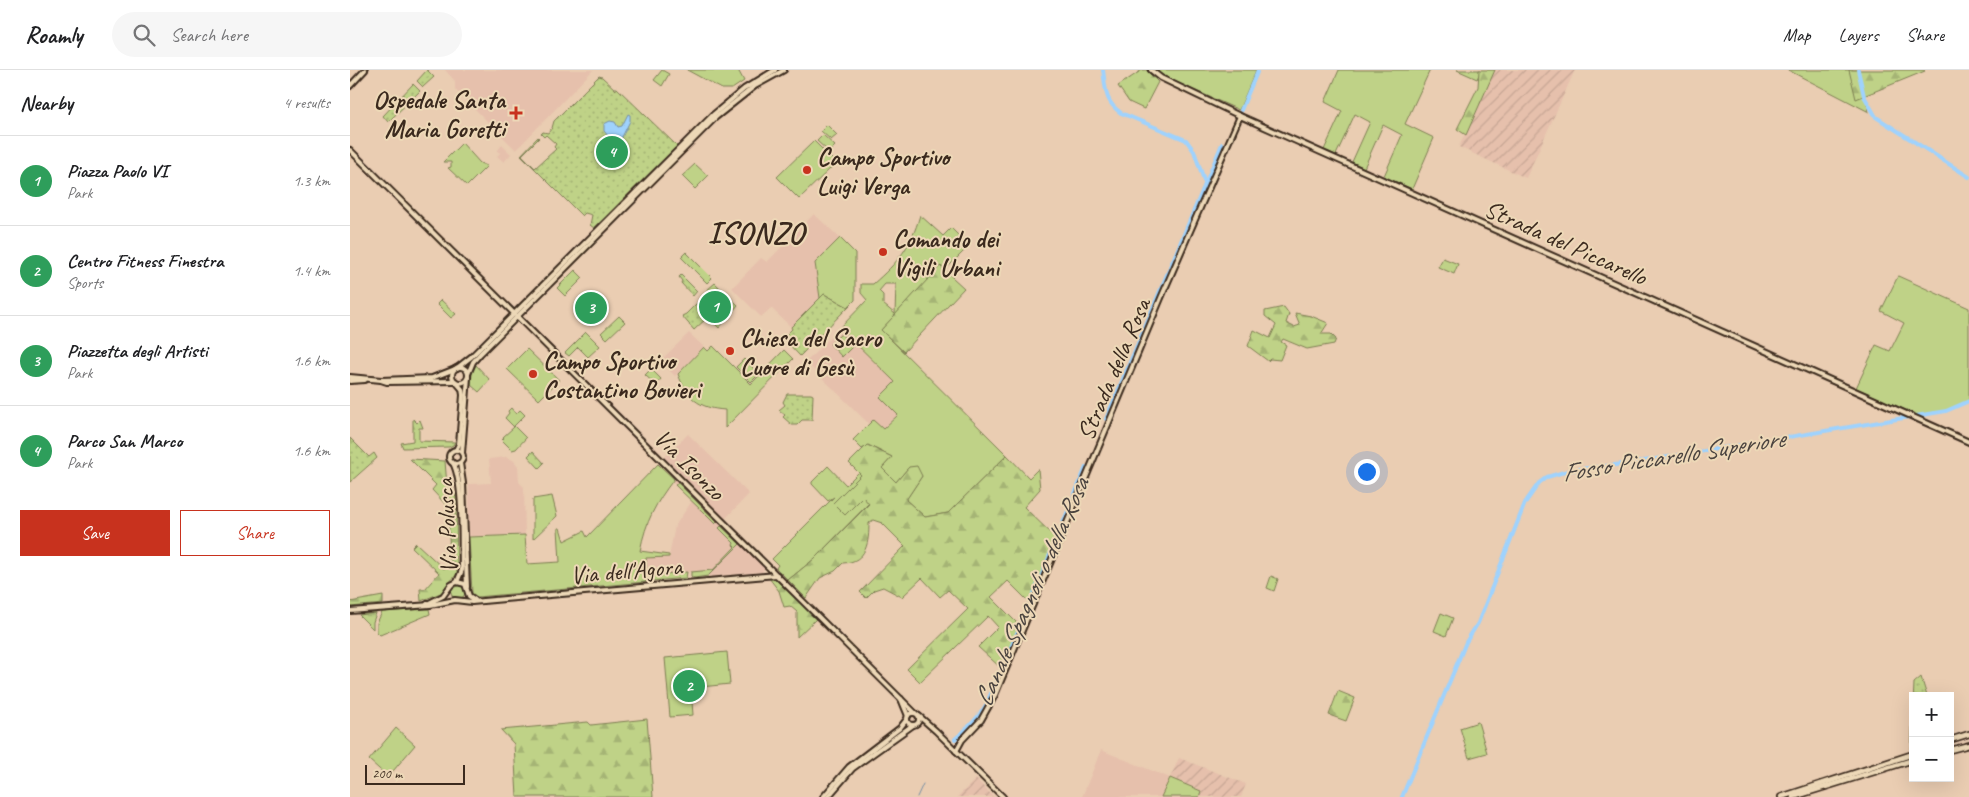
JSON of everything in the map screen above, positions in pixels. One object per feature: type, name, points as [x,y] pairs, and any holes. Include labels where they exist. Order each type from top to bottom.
[{"type":"main road","points":[[1954,739],[1969,734]]},
{"type":"main road","points":[[1954,749],[1969,745]]},
{"type":"main road","points":[[1781,797],[1909,755]]},
{"type":"main road","points":[[1793,797],[1909,761]]},
{"type":"street","points":[[350,86],[365,70]]},
{"type":"street","points":[[455,382],[453,374],[456,369],[516,315],[703,125],[755,82],[775,70]]},
{"type":"street","points":[[731,102],[784,70]]},
{"type":"street","name":"Strada del Piccarello","points":[[1151,70],[1163,79],[1240,116],[1969,442]]},
{"type":"street","name":"Strada della Rosa","points":[[956,751],[962,740],[981,720],[994,698],[1240,116]]},
{"type":"street","name":"Via Isonzo","points":[[350,150],[917,715],[950,744],[1003,797]]},
{"type":"street","name":"Via Polusca","points":[[467,587],[463,483],[460,463],[463,459],[468,376],[478,357],[516,315]]},
{"type":"street","points":[[350,377],[381,380],[436,377],[464,368],[468,376],[463,383],[387,382],[381,380]]},
{"type":"street","points":[[350,381],[367,379]]},
{"type":"street","name":"Via Polusca","points":[[455,382],[462,389],[463,395],[459,444],[456,450],[451,452],[449,456],[459,477],[462,570],[457,582]]},
{"type":"street","name":"Via Polusca","points":[[456,450],[462,453]]},
{"type":"street","name":"Via Polusca","points":[[453,463],[460,463]]},
{"type":"street","name":"Via dell'Agora","points":[[350,611],[445,603],[455,600],[472,602],[477,600],[777,575]]},
{"type":"street","points":[[457,582],[463,582],[471,598],[477,600]]},
{"type":"street","name":"Via dell'Agora","points":[[424,605],[443,596],[449,591],[451,585],[457,582]]},
{"type":"street","points":[[449,591],[450,596],[455,600]]},
{"type":"street","points":[[463,600],[468,593]]},
{"type":"street","points":[[443,596],[445,603]]},
{"type":"street","name":"Via Isonzo","points":[[898,696],[910,724],[923,724],[936,731]]},
{"type":"street","points":[[823,797],[849,766],[900,728],[910,713],[917,715],[919,721],[855,766],[828,797]]},
{"type":"street","name":"Strada della Rosa","points":[[950,744],[962,740]]},
{"type":"shaded area","name":"Ospedale Santa Maria Goretti","points":[[445,70],[593,70],[516,150],[455,89],[455,81]]},
{"type":"shaded area","points":[[1493,70],[1575,70],[1526,178],[1459,147]]},
{"type":"shaded area","points":[[502,145],[511,154],[504,162],[497,156],[500,153],[497,151]]},
{"type":"shaded area","points":[[814,214],[840,238],[815,263],[820,298],[791,327],[771,308],[761,317],[732,288],[761,258],[767,262]]},
{"type":"shaded area","points":[[840,328],[895,382],[898,415],[883,429],[873,420],[869,424],[806,362]]},
{"type":"shaded area","points":[[689,333],[704,347],[675,376],[660,361]]},
{"type":"shaded area","points":[[688,434],[749,494],[725,519],[768,563],[762,572],[694,578],[690,572],[647,576],[646,558],[669,557],[675,526],[692,501],[672,482],[674,479],[658,464]]},
{"type":"shaded area","points":[[506,457],[513,460],[518,466],[519,482],[524,487],[525,535],[469,537],[469,484],[491,483],[489,459]]},
{"type":"shaded area","points":[[1101,750],[1170,778],[1161,797],[1082,797]]},
{"type":"shaded area","points":[[1179,758],[1246,784],[1241,797],[1199,797],[1201,791],[1170,778]]},
{"type":"shaded area","points":[[976,779],[994,797],[957,797]]},
{"type":"green space","points":[[427,70],[434,77],[423,87],[417,81]]},
{"type":"green space","points":[[662,70],[669,74],[662,86],[654,80]]},
{"type":"green space","points":[[687,70],[738,70],[744,81],[732,89],[722,89]]},
{"type":"green space","points":[[1142,70],[1146,70],[1158,82],[1144,109],[1129,102],[1118,86]]},
{"type":"green space","points":[[1155,70],[1256,70],[1239,110],[1167,78]]},
{"type":"green space","points":[[1339,70],[1430,70],[1405,124],[1434,138],[1412,189],[1384,176],[1402,135],[1383,125],[1364,168],[1352,162],[1370,122],[1355,114],[1336,155],[1324,150],[1342,111],[1325,102]]},
{"type":"green space","points":[[1457,70],[1481,70],[1477,79]]},
{"type":"green space","points":[[1479,70],[1495,70],[1466,135],[1457,129],[1478,87]]},
{"type":"green space","points":[[1788,70],[1858,70],[1869,112]]},
{"type":"green space","points":[[1849,70],[1924,70],[1925,71],[1856,99]]},
{"type":"green space","points":[[599,76],[616,90],[616,87],[677,146],[594,228],[590,225],[592,215],[585,213],[582,216],[521,155],[538,137],[522,155],[535,168],[556,149],[554,147],[556,144],[546,135],[544,137],[541,134],[543,132],[548,133],[554,121]]},
{"type":"green space","points":[[413,84],[420,91],[388,122],[383,116]]},
{"type":"green space","points":[[827,125],[837,135],[831,140],[821,131]]},
{"type":"green space","points":[[823,135],[835,146],[829,152],[817,141]]},
{"type":"green space","name":"Campo Sportivo Luigi Verga","points":[[814,141],[836,163],[799,199],[777,177]]},
{"type":"green space","points":[[462,143],[480,163],[487,166],[467,186],[448,168],[451,167],[451,162],[443,162]]},
{"type":"green space","points":[[695,164],[708,176],[695,189],[682,176]]},
{"type":"green space","points":[[920,215],[943,236],[951,228],[969,246],[945,270],[941,266],[881,330],[1007,455],[948,513],[925,517],[906,500],[922,476],[909,467],[896,482],[882,468],[892,457],[868,445],[862,449],[853,440],[873,420],[883,429],[898,415],[880,397],[895,382],[840,328],[867,300],[861,293],[861,284],[873,284],[890,268],[908,245]],"holes":[[[885,284],[896,284],[895,314],[883,304],[883,295],[879,291]]]},
{"type":"green space","points":[[840,238],[855,253],[855,300],[848,307],[824,294],[820,298],[815,263]]},
{"type":"green space","points":[[686,252],[712,278],[707,283],[681,257]]},
{"type":"green space","points":[[1443,258],[1458,264],[1454,274],[1438,267]]},
{"type":"green space","points":[[940,266],[964,288],[904,352],[881,330]]},
{"type":"green space","points":[[575,270],[583,278],[565,296],[557,288]]},
{"type":"green space","points":[[681,275],[697,291],[693,296],[681,283],[682,281],[679,277]]},
{"type":"green space","points":[[1898,276],[1969,308],[1969,401],[1946,411],[1919,416],[1856,388],[1876,345],[1890,351],[1904,323],[1881,311]]},
{"type":"green space","points":[[715,283],[738,305],[719,328],[708,317],[694,330],[682,316]]},
{"type":"green space","points":[[824,294],[848,307],[800,356],[783,338],[792,329],[791,327]]},
{"type":"green space","points":[[441,300],[456,314],[451,318],[437,304]]},
{"type":"green space","points":[[589,300],[598,309],[592,315],[583,307]]},
{"type":"green space","points":[[1284,307],[1289,314],[1286,323],[1294,327],[1300,325],[1295,313],[1311,316],[1328,323],[1321,334],[1331,334],[1336,339],[1334,344],[1307,349],[1283,339],[1281,342],[1286,345],[1280,360],[1270,359],[1268,361],[1248,346],[1254,330],[1270,338],[1276,325],[1265,316],[1265,311]]},
{"type":"green space","points":[[619,316],[625,322],[607,339],[601,333]]},
{"type":"green space","points":[[586,332],[600,346],[588,357],[578,347],[569,356],[565,353]]},
{"type":"green space","points":[[841,334],[853,346],[842,357],[830,344]]},
{"type":"green space","points":[[713,346],[751,384],[784,350],[793,359],[725,428],[725,410],[708,407],[695,400],[685,389],[678,374],[704,347],[708,351]]},
{"type":"green space","name":"Campo Sportivo Costantino Bovieri","points":[[527,349],[559,380],[539,400],[507,369]]},
{"type":"green space","points":[[744,359],[759,374],[751,382],[736,367]]},
{"type":"green space","points":[[476,365],[490,380],[479,392],[471,385],[472,374]]},
{"type":"green space","points":[[651,369],[661,379],[656,385],[645,375]]},
{"type":"green space","points":[[787,394],[813,395],[812,420],[802,420],[797,425],[792,425],[783,417],[785,415],[779,410],[785,405],[783,402]]},
{"type":"green space","points":[[511,408],[516,414],[520,410],[525,415],[514,426],[526,438],[516,449],[512,450],[502,440],[514,427],[505,418]]},
{"type":"green space","points":[[413,419],[417,423],[420,420],[423,428],[419,428],[419,441],[455,442],[449,447],[403,448],[401,443],[413,441]]},
{"type":"green space","points":[[350,438],[369,457],[374,453],[377,458],[350,482]]},
{"type":"green space","points":[[867,445],[892,457],[882,468],[896,482],[909,467],[917,466],[922,476],[906,500],[925,517],[948,513],[1007,455],[1029,478],[1038,469],[1040,489],[1024,507],[1056,538],[1030,603],[1008,581],[991,597],[1020,626],[1002,669],[978,647],[998,627],[988,616],[920,682],[907,669],[968,609],[948,590],[940,597],[922,578],[902,597],[883,587],[874,590],[866,598],[860,592],[905,546],[882,523],[873,520],[869,523],[867,544],[862,555],[851,562],[843,563],[835,571],[820,578],[806,598],[788,580],[814,559],[869,504],[863,497],[845,515],[833,503],[861,475],[849,463]]},
{"type":"green space","points":[[533,451],[544,463],[539,468],[528,456]]},
{"type":"green space","points":[[410,459],[445,461],[447,486],[455,494],[456,498],[457,573],[443,592],[421,601],[420,589],[425,589],[439,573],[412,547],[416,543],[444,569],[450,562],[448,507],[432,490],[436,485]]},
{"type":"green space","points":[[658,464],[674,479],[652,513],[640,551],[669,555],[669,557],[646,558],[646,582],[477,597],[472,593],[469,537],[525,535],[527,564],[560,562],[558,528],[560,528],[564,541],[584,531],[587,537]]},
{"type":"green space","points":[[828,466],[846,485],[859,472],[861,475],[833,503],[863,497],[869,503],[814,559],[788,580],[776,568],[778,565],[772,559],[834,497],[828,501],[812,484]]},
{"type":"green space","points":[[678,483],[717,522],[715,524],[675,485]]},
{"type":"green space","points":[[552,496],[557,516],[533,539],[533,499]]},
{"type":"green space","points":[[721,526],[740,544],[708,576],[694,578],[691,576],[691,572],[713,570],[735,547],[734,543],[719,528]]},
{"type":"green space","points":[[687,572],[686,578],[652,581],[650,579],[650,575]]},
{"type":"green space","points":[[1271,576],[1278,579],[1274,591],[1267,588]]},
{"type":"green space","points":[[769,578],[776,580],[816,619],[797,637],[797,612],[790,606],[784,607],[779,591]]},
{"type":"green space","points":[[458,585],[463,587],[465,592],[463,597],[458,599],[453,597],[451,592],[453,587]]},
{"type":"green space","points":[[383,596],[383,604],[350,607],[350,602]]},
{"type":"green space","points":[[429,609],[430,614],[380,635],[377,632],[377,623],[382,612]]},
{"type":"green space","points":[[376,613],[373,629],[359,615]]},
{"type":"green space","points":[[1441,613],[1453,618],[1446,636],[1434,631]]},
{"type":"green space","points":[[727,652],[730,684],[691,688],[693,715],[670,717],[665,658]]},
{"type":"green space","points":[[1921,677],[1926,692],[1913,692],[1914,683]]},
{"type":"green space","points":[[1338,691],[1355,698],[1346,721],[1329,715]]},
{"type":"green space","points":[[647,719],[653,797],[517,797],[514,744],[501,730],[588,722],[591,725]]},
{"type":"green space","points":[[1478,722],[1487,753],[1469,758],[1460,728]]},
{"type":"green space","points":[[396,728],[415,745],[388,777],[369,760]]},
{"type":"green space","points":[[1170,778],[1201,791],[1199,797],[1161,797]]},
{"type":"water","points":[[628,114],[630,115],[630,121],[618,145],[613,145],[604,131],[604,124],[610,121],[615,122],[618,127],[622,126]]},
{"type":"waterway","points":[[1103,70],[1107,94],[1111,104],[1121,113],[1186,140],[1194,151],[1205,183]]},
{"type":"waterway","name":"Canale Spagnoli o della Rosa","points":[[1241,110],[1258,70]]},
{"type":"waterway","name":"Fosso Piccarello Superiore","points":[[1858,70],[1864,96],[1876,117],[1969,177]]},
{"type":"waterway","name":"Canale Spagnoli o della Rosa","points":[[1106,419],[1222,144]]},
{"type":"waterway","name":"Fosso Piccarello Superiore","points":[[1402,797],[1466,642],[1478,623],[1525,503],[1539,483],[1547,477],[1571,470],[1632,463],[1946,411],[1969,401]]},
{"type":"waterway","name":"Canale Spagnoli o della Rosa","points":[[955,739],[972,724],[986,705],[1086,467]]},
{"type":"waterway","points":[[917,797],[923,784]]},
{"type":"place","name":"Ospedale Santa Maria Goretti","points":[[516,113]]},
{"type":"place","name":"Parco San Marco","points":[[612,152]]},
{"type":"place","name":"Campo Sportivo Luigi Verga","points":[[807,170]]},
{"type":"place","name":"Comando dei Vigili Urbani","points":[[883,252]]},
{"type":"place","name":"Piazza Paolo VI","points":[[715,307]]},
{"type":"place","name":"Piazzetta degli Artisti","points":[[591,308]]},
{"type":"place","name":"Chiesa del Sacro Cuore di Gesù","points":[[730,351]]},
{"type":"place","name":"Campo Sportivo Costantino Bovieri","points":[[533,374]]},
{"type":"place","name":"Centro Fitness Finestra","points":[[689,686]]},
{"type":"district","name":"ISONZO","points":[[756,233]]}]
